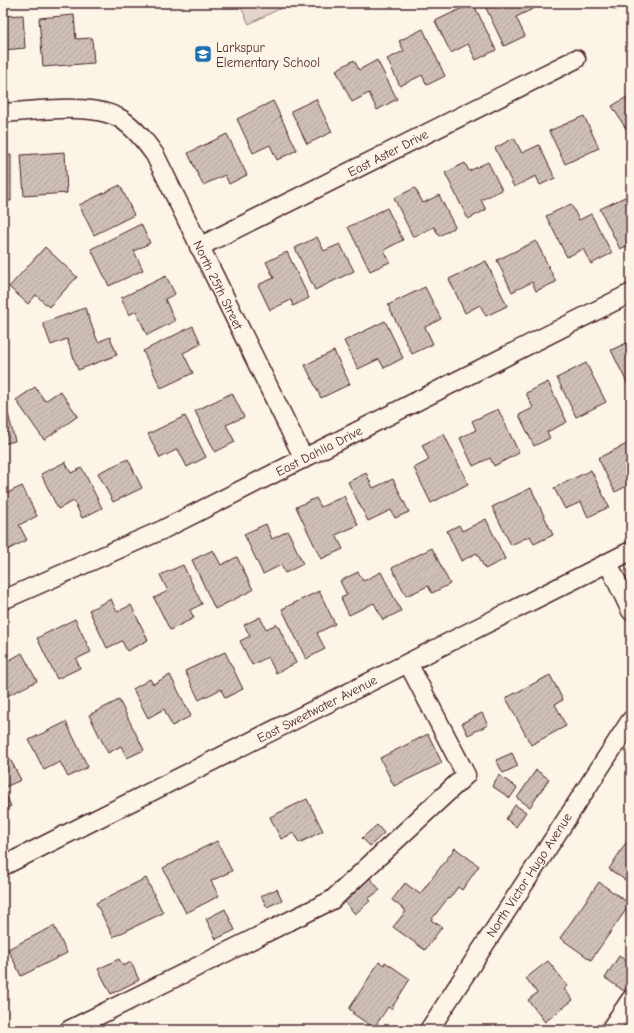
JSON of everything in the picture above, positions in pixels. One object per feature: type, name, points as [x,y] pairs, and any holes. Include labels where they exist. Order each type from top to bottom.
[{"type":"street","name":"East Aster Drive","points":[[199,247],[576,59]]},
{"type":"street","name":"North 25th Street","points":[[3,113],[85,109],[106,113],[121,119],[140,135],[155,155],[304,459]]},
{"type":"street","name":"East Dahlia Drive","points":[[3,600],[162,530],[631,293]]},
{"type":"street","name":"East Sweetwater Avenue","points":[[3,866],[631,551]]},
{"type":"street","points":[[608,563],[631,611]]},
{"type":"street","points":[[70,1030],[332,900],[466,775],[408,663]]},
{"type":"street","name":"North Victor Hugo Avenue","points":[[429,1030],[631,720]]},
{"type":"street","points":[[610,1030],[631,999]]},
{"type":"shaded area","points":[[239,3],[291,3],[249,24]]},
{"type":"building","points":[[473,3],[496,50],[476,60],[468,44],[451,53],[435,21]]},
{"type":"building","points":[[491,3],[545,3],[516,17],[525,36],[504,46],[485,6]]},
{"type":"building","points":[[603,3],[620,3],[616,10]]},
{"type":"building","points":[[23,15],[25,48],[4,50],[5,66],[3,66],[3,16]]},
{"type":"building","points":[[74,15],[76,39],[92,38],[94,63],[43,67],[39,18]]},
{"type":"building","points":[[423,29],[445,76],[427,85],[422,75],[400,86],[387,59],[404,51],[399,41]]},
{"type":"building","points":[[354,60],[359,70],[377,60],[397,99],[377,110],[369,93],[352,102],[336,70]]},
{"type":"building","points":[[630,95],[631,96],[631,137],[612,106]]},
{"type":"building","points":[[316,99],[332,132],[307,144],[291,111]]},
{"type":"building","points":[[273,101],[297,150],[277,160],[270,145],[253,153],[237,119]]},
{"type":"building","points":[[584,116],[599,148],[565,164],[549,131]]},
{"type":"building","points":[[227,134],[247,175],[229,184],[225,175],[203,185],[188,153]]},
{"type":"building","points":[[514,138],[522,153],[539,145],[555,178],[540,185],[536,176],[514,187],[495,148]]},
{"type":"building","points":[[65,152],[67,193],[24,196],[21,155]]},
{"type":"building","points":[[11,155],[11,201],[3,201],[3,156]]},
{"type":"building","points":[[488,162],[502,190],[481,200],[486,210],[468,219],[445,173],[465,163],[469,171]]},
{"type":"building","points":[[120,185],[134,215],[94,235],[79,205]]},
{"type":"building","points":[[415,188],[423,203],[439,195],[455,227],[439,236],[434,227],[413,237],[394,198]]},
{"type":"building","points":[[631,194],[631,244],[620,249],[600,209]]},
{"type":"building","points":[[571,204],[579,220],[591,214],[612,253],[591,264],[583,249],[567,257],[546,216]]},
{"type":"building","points":[[387,208],[403,240],[384,250],[390,262],[370,271],[348,227]]},
{"type":"building","points":[[141,224],[150,243],[134,251],[143,270],[109,286],[91,249]]},
{"type":"building","points":[[317,237],[324,251],[340,244],[354,271],[315,290],[295,248]]},
{"type":"building","points":[[536,241],[556,282],[536,291],[532,282],[512,292],[497,260]]},
{"type":"building","points":[[45,247],[77,277],[49,307],[36,295],[28,304],[9,287]]},
{"type":"building","points":[[287,252],[309,298],[293,306],[291,300],[270,310],[258,285],[274,278],[266,262]]},
{"type":"building","points":[[486,261],[507,306],[486,316],[480,305],[465,313],[449,279]]},
{"type":"building","points":[[166,276],[175,294],[165,299],[175,321],[147,335],[136,311],[129,315],[121,298]]},
{"type":"building","points":[[425,287],[441,319],[425,327],[433,344],[412,354],[388,305]]},
{"type":"building","points":[[85,308],[98,342],[110,337],[117,355],[78,370],[67,339],[51,345],[43,323]]},
{"type":"building","points":[[385,321],[403,358],[384,368],[379,359],[358,369],[344,341]]},
{"type":"building","points":[[193,326],[201,344],[183,353],[193,373],[161,388],[143,351]]},
{"type":"building","points":[[629,342],[631,346],[631,391],[611,350]]},
{"type":"building","points":[[334,351],[350,384],[321,398],[305,365]]},
{"type":"building","points":[[586,363],[606,402],[576,417],[557,378]]},
{"type":"building","points":[[548,382],[567,422],[547,432],[550,438],[534,446],[519,415],[533,408],[526,393]]},
{"type":"building","points":[[35,387],[45,401],[60,391],[78,416],[44,440],[16,400]]},
{"type":"building","points":[[232,393],[244,417],[226,425],[235,442],[215,452],[195,411]]},
{"type":"building","points":[[6,406],[15,441],[3,444],[3,407]]},
{"type":"building","points":[[498,409],[519,453],[494,466],[490,458],[473,466],[460,438],[476,430],[472,421]]},
{"type":"building","points":[[185,416],[206,457],[187,467],[178,449],[160,458],[148,434]]},
{"type":"building","points":[[444,434],[468,484],[431,503],[414,468],[429,460],[422,445]]},
{"type":"building","points":[[631,442],[631,484],[615,492],[598,458]]},
{"type":"building","points":[[128,459],[142,488],[113,502],[98,473]]},
{"type":"building","points":[[65,462],[71,473],[82,468],[102,508],[82,518],[74,501],[58,509],[41,474]]},
{"type":"building","points":[[591,470],[609,507],[588,517],[581,502],[565,509],[554,488]]},
{"type":"building","points":[[366,473],[373,488],[393,479],[409,512],[395,518],[391,510],[368,521],[348,482]]},
{"type":"building","points":[[22,486],[37,516],[19,525],[27,540],[7,550],[3,541],[3,495]]},
{"type":"building","points":[[531,488],[553,535],[534,544],[530,536],[511,545],[492,507]]},
{"type":"building","points":[[344,496],[358,525],[336,535],[343,549],[321,559],[296,507],[316,498],[321,507]]},
{"type":"building","points":[[486,519],[505,559],[485,569],[477,553],[461,561],[447,531],[459,525],[462,531]]},
{"type":"building","points":[[266,524],[272,539],[288,531],[303,564],[285,573],[281,565],[263,574],[244,534]]},
{"type":"building","points":[[432,548],[450,584],[432,593],[428,586],[406,596],[392,568]]},
{"type":"building","points":[[213,550],[221,565],[237,557],[253,590],[215,609],[192,560]]},
{"type":"building","points":[[183,565],[202,604],[190,610],[194,618],[170,630],[154,598],[168,591],[160,575]]},
{"type":"building","points":[[358,572],[363,581],[381,572],[401,611],[383,620],[374,603],[349,615],[341,598],[347,595],[340,581]]},
{"type":"building","points":[[319,591],[335,624],[317,633],[325,649],[306,659],[282,609]]},
{"type":"building","points":[[111,599],[117,612],[131,605],[148,640],[127,651],[122,641],[107,648],[89,610]]},
{"type":"building","points":[[260,617],[266,629],[277,624],[296,663],[276,673],[268,657],[252,665],[240,641],[250,636],[244,625]]},
{"type":"building","points":[[75,619],[91,652],[76,659],[80,668],[57,679],[37,638]]},
{"type":"building","points":[[3,651],[8,661],[22,653],[37,681],[3,698]]},
{"type":"building","points":[[225,652],[243,689],[225,698],[221,689],[199,700],[185,671]]},
{"type":"building","points":[[170,675],[191,716],[172,726],[164,709],[148,718],[133,689],[150,679],[153,684]]},
{"type":"building","points":[[550,675],[563,700],[555,704],[566,726],[531,745],[506,698]]},
{"type":"building","points":[[119,700],[144,750],[127,758],[121,746],[108,753],[89,715]]},
{"type":"building","points":[[482,713],[488,725],[468,735],[462,723]]},
{"type":"building","points":[[66,722],[88,767],[68,777],[60,762],[44,770],[29,740]]},
{"type":"building","points":[[428,734],[442,763],[394,786],[380,758]]},
{"type":"building","points":[[512,753],[518,766],[503,773],[496,760]]},
{"type":"building","points":[[9,757],[21,780],[3,788],[3,760]]},
{"type":"building","points":[[536,770],[549,779],[530,807],[517,798]]},
{"type":"building","points":[[499,775],[517,788],[510,798],[492,786]]},
{"type":"building","points":[[3,789],[11,806],[3,810]]},
{"type":"building","points":[[307,799],[323,831],[299,843],[294,833],[281,839],[270,817]]},
{"type":"building","points":[[515,805],[526,812],[516,827],[506,819]]},
{"type":"building","points":[[377,825],[384,833],[370,846],[362,838]]},
{"type":"building","points":[[631,835],[631,884],[609,869]]},
{"type":"building","points":[[217,841],[232,871],[211,881],[219,896],[186,913],[163,868]]},
{"type":"building","points":[[455,848],[479,866],[462,890],[458,887],[431,920],[442,927],[425,950],[393,927],[406,911],[392,900],[405,883],[420,894]]},
{"type":"building","points":[[146,878],[163,913],[113,937],[96,903]]},
{"type":"building","points":[[370,878],[380,890],[368,899],[370,901],[355,914],[343,900]]},
{"type":"building","points":[[599,882],[630,904],[591,960],[560,938]]},
{"type":"building","points":[[277,889],[282,900],[267,907],[261,896]]},
{"type":"building","points":[[225,909],[235,930],[216,939],[206,919]]},
{"type":"building","points":[[54,926],[67,953],[21,976],[8,949]]},
{"type":"building","points":[[619,956],[631,964],[631,980],[624,991],[605,978]]},
{"type":"building","points":[[119,959],[123,966],[131,962],[139,980],[111,994],[98,969]]},
{"type":"building","points":[[548,961],[568,986],[564,989],[573,1000],[545,1022],[528,1000],[537,993],[526,978]]},
{"type":"building","points":[[379,962],[384,965],[385,962],[410,979],[391,1009],[388,1007],[374,1028],[352,1013],[354,1012],[349,1009]]},
{"type":"building","points":[[3,970],[9,984],[3,987]]},
{"type":"place","name":"Larkspur Elementary School","points":[[203,54]]}]
